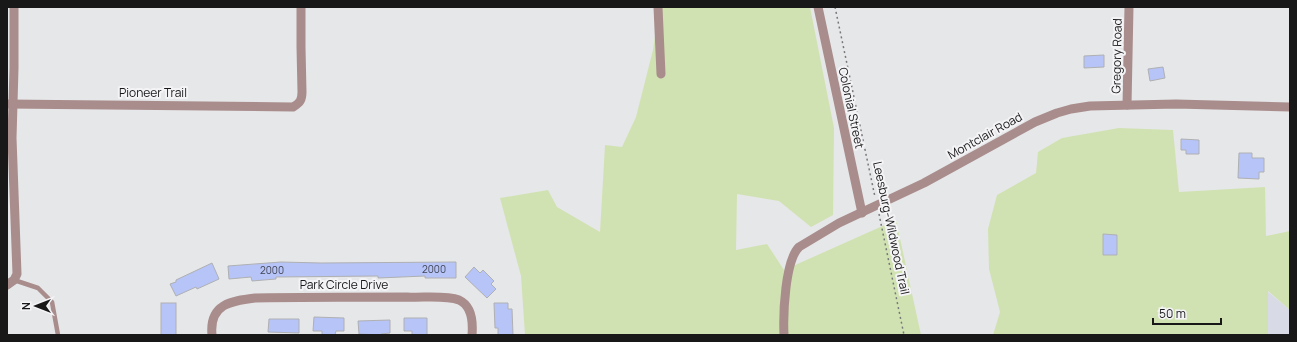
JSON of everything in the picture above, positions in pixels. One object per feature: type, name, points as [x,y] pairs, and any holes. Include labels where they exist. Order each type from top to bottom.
[{"type":"street","points":[[10,282],[17,274],[10,104],[14,68],[14,7]]},
{"type":"street","name":"Pioneer Trail","points":[[10,104],[293,107],[298,105],[302,99],[301,7]]},
{"type":"street","points":[[658,7],[661,74]]},
{"type":"street","name":"Colonial Street","points":[[818,7],[862,213]]},
{"type":"street","name":"Gregory Road","points":[[1127,105],[1129,7]]},
{"type":"street","name":"Montclair Road","points":[[784,335],[784,305],[791,260],[794,252],[799,247],[839,223],[924,183],[1036,122],[1057,113],[1090,106],[1176,104],[1290,107]]},
{"type":"street","name":"Park Circle Drive","points":[[212,335],[212,322],[216,313],[227,303],[239,300],[255,298],[381,297],[447,298],[458,300],[468,309],[471,316],[472,335]]},
{"type":"lane","points":[[10,282],[38,288],[52,302],[58,335]]},
{"type":"path","name":"Leesburg-Wildwood Trail","points":[[835,7],[904,335]]},
{"type":"shaded area","points":[[1267,291],[1290,310],[1290,335],[1268,335]]},
{"type":"green space","points":[[659,7],[810,7],[834,128],[833,215],[811,227],[779,201],[737,194],[736,250],[767,244],[784,270],[896,220],[921,335],[525,335],[521,276],[500,198],[548,190],[557,207],[600,232],[605,145],[622,147],[636,117],[653,50]]},
{"type":"green space","points":[[1119,128],[1173,130],[1179,192],[1265,187],[1266,236],[1290,231],[1290,310],[1268,291],[1268,335],[993,335],[1000,312],[989,269],[988,229],[997,195],[1036,173],[1038,152],[1062,138]]},
{"type":"building","points":[[1104,55],[1104,67],[1084,68],[1084,56]]},
{"type":"building","points":[[1163,67],[1165,78],[1150,81],[1148,69]]},
{"type":"building","points":[[1181,139],[1199,140],[1199,154],[1186,154],[1186,150],[1181,150]]},
{"type":"building","points":[[1239,153],[1252,153],[1252,158],[1264,158],[1264,172],[1259,172],[1259,179],[1238,178]]},
{"type":"building","points":[[1103,234],[1117,235],[1117,255],[1103,255]]},
{"type":"building","points":[[281,262],[456,262],[456,278],[425,278],[425,276],[378,278],[378,276],[276,277],[276,279],[252,281],[251,277],[229,279],[228,266]]},
{"type":"building","points":[[212,263],[219,279],[197,289],[196,287],[176,296],[170,284]]},
{"type":"building","points":[[474,267],[480,273],[483,270],[494,281],[491,284],[496,289],[487,298],[465,277]]},
{"type":"building","points":[[161,303],[176,303],[176,335],[161,335]]},
{"type":"building","points":[[494,303],[508,303],[508,309],[512,309],[513,335],[498,335],[498,328],[495,328]]},
{"type":"building","points":[[314,317],[344,318],[344,331],[336,331],[335,335],[322,335],[322,331],[313,331]]},
{"type":"building","points":[[404,318],[427,318],[427,335],[412,335],[412,331],[404,331]]},
{"type":"building","points":[[269,319],[299,319],[299,333],[268,332]]},
{"type":"building","points":[[390,320],[390,333],[381,335],[359,334],[358,321]]}]
